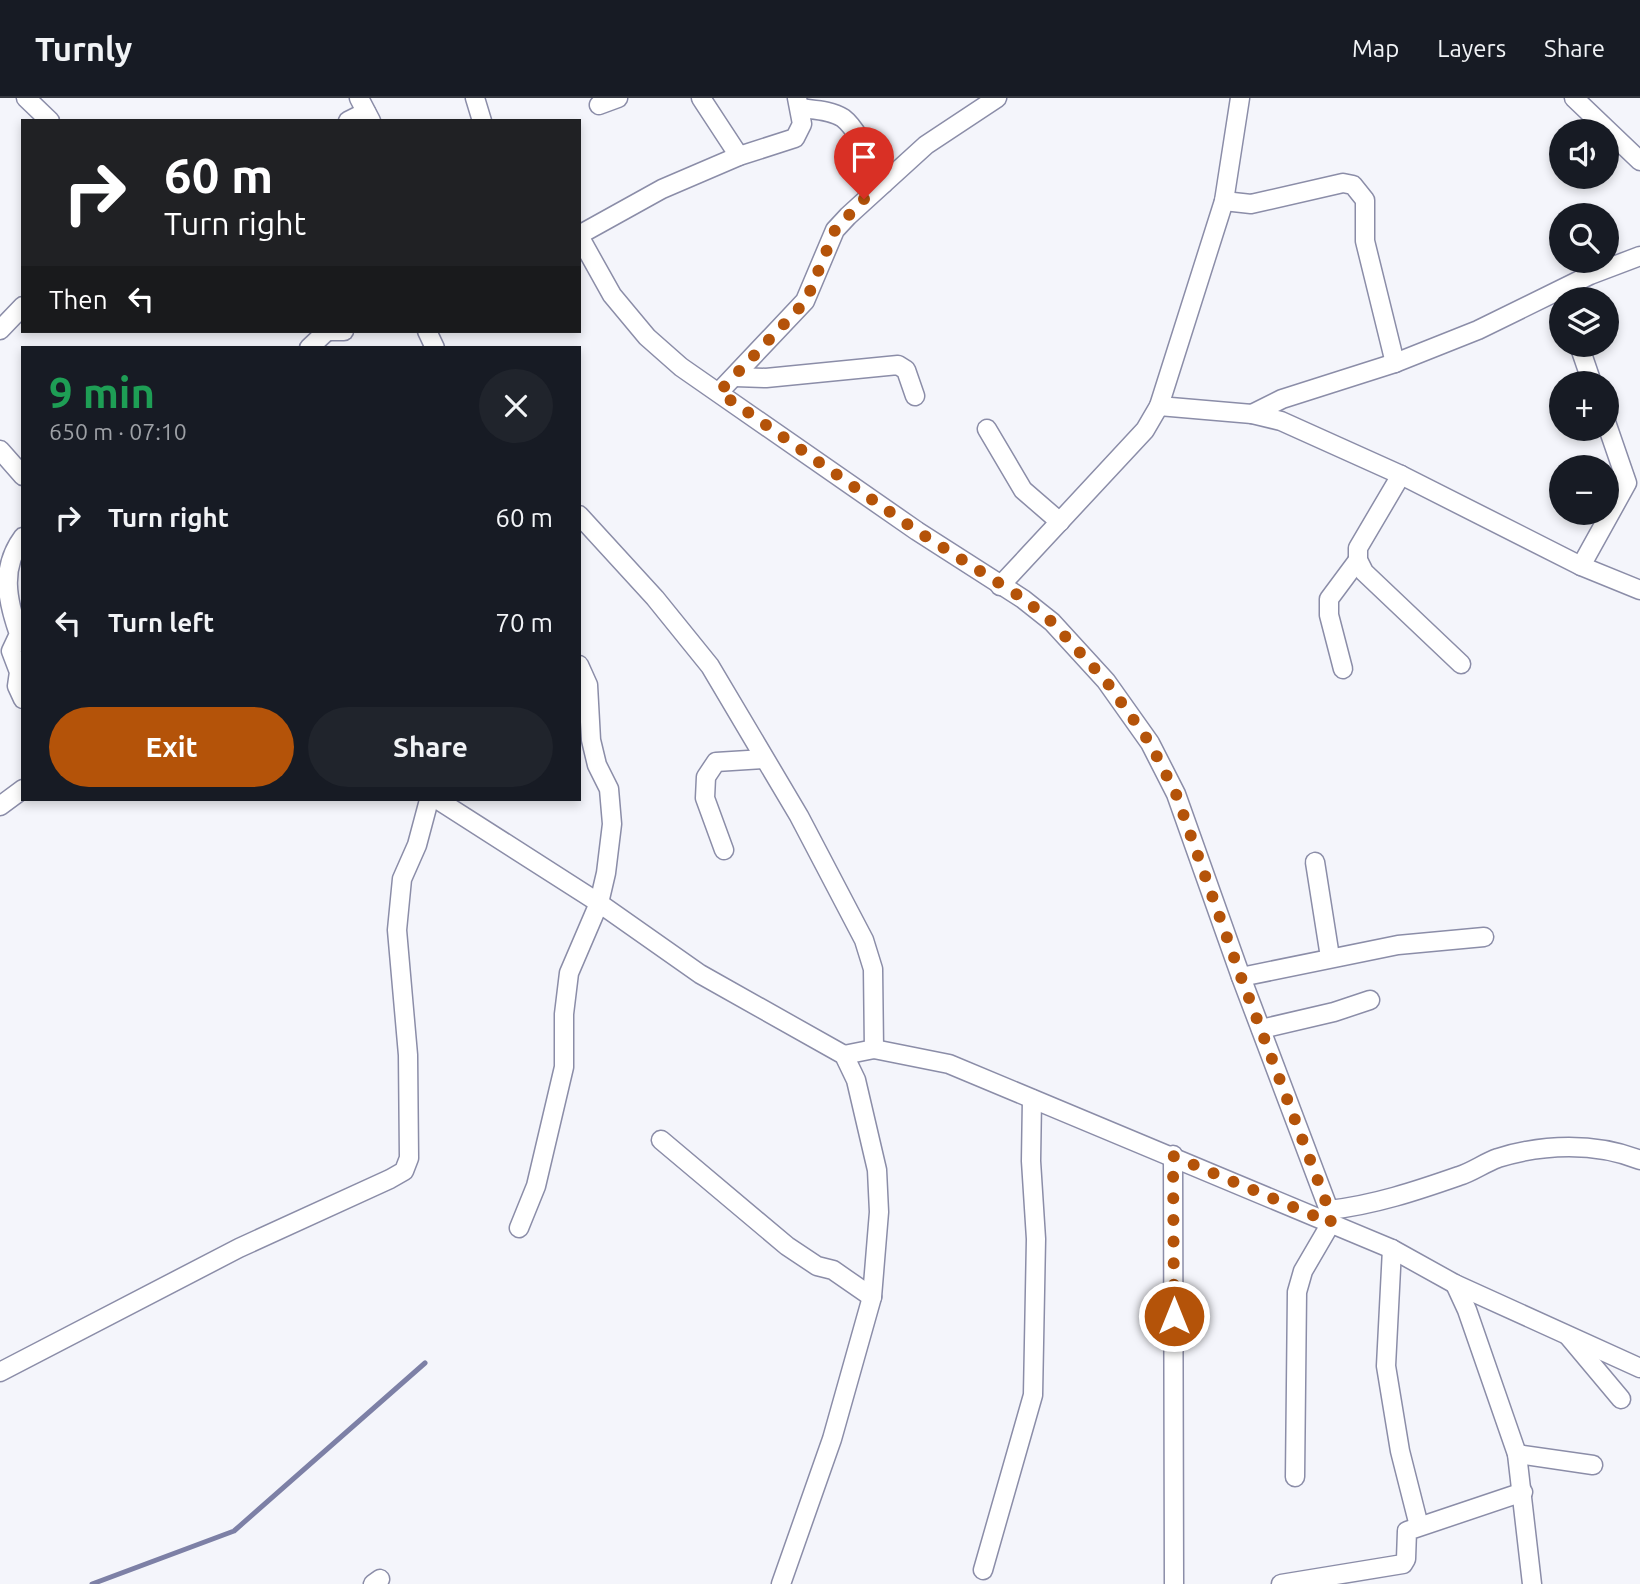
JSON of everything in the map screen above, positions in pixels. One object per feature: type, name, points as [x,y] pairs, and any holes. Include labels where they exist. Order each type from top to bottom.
[{"type":"street","points":[[26,98],[48,119]]},
{"type":"street","points":[[599,105],[618,98]]},
{"type":"street","points":[[701,98],[739,156]]},
{"type":"street","points":[[719,392],[806,301],[835,230],[973,105],[997,98]]},
{"type":"street","points":[[1000,586],[1145,430],[1159,407],[1224,201],[1240,98]]},
{"type":"street","points":[[1574,98],[1640,161]]},
{"type":"street","points":[[581,235],[662,189],[739,156],[796,138],[802,124],[799,103],[842,117],[853,130],[883,184]]},
{"type":"street","points":[[1224,201],[1251,204],[1343,183],[1353,185],[1365,200],[1365,241],[1395,363]]},
{"type":"street","points":[[581,240],[612,295],[647,337],[681,367],[917,531],[1024,599],[1052,622],[1106,681],[1150,743],[1176,794],[1330,1217]]},
{"type":"street","points":[[1572,287],[1590,275],[1640,256]]},
{"type":"street","points":[[1252,414],[1282,399],[1395,363],[1549,300]]},
{"type":"street","points":[[0,330],[21,308]]},
{"type":"street","points":[[311,346],[325,333]]},
{"type":"street","points":[[734,377],[766,378],[898,365],[906,370],[915,396]]},
{"type":"street","points":[[1159,407],[1252,414],[1281,421],[1401,475],[1581,566],[1640,590]]},
{"type":"street","points":[[987,429],[1023,490],[1060,522]]},
{"type":"street","points":[[1581,566],[1627,483],[1613,441]]},
{"type":"street","points":[[0,450],[21,474]]},
{"type":"street","points":[[1401,475],[1358,548],[1358,560],[1364,572],[1461,664]]},
{"type":"street","points":[[581,517],[655,598],[710,666],[806,828],[864,940],[873,969],[874,1049]]},
{"type":"street","points":[[21,540],[8,559],[4,576],[5,595],[19,634],[11,651],[19,672],[17,686],[21,695]]},
{"type":"street","points":[[1343,669],[1329,615],[1329,598],[1358,560]]},
{"type":"street","points":[[519,1228],[536,1186],[564,1067],[564,1014],[569,973],[599,903],[606,873],[611,824],[609,789],[597,765],[591,740],[588,685],[581,669]]},
{"type":"street","points":[[724,850],[705,798],[706,777],[716,762],[764,759]]},
{"type":"street","points":[[0,806],[21,790]]},
{"type":"street","points":[[0,1371],[239,1248],[390,1180],[404,1171],[409,1158],[408,1055],[397,930],[402,879],[418,845],[429,801]]},
{"type":"street","points":[[440,801],[599,903],[700,974],[844,1055],[856,1080],[877,1170],[879,1212],[872,1297],[832,1439],[781,1584]]},
{"type":"street","points":[[1315,862],[1330,957]]},
{"type":"street","points":[[1241,977],[1398,945],[1484,937]]},
{"type":"street","points":[[1261,1029],[1370,1000]]},
{"type":"street","points":[[844,1055],[874,1049],[949,1064],[1032,1100],[1330,1217],[1455,1284],[1640,1368]]},
{"type":"street","points":[[983,1570],[1033,1395],[1036,1239],[1031,1161],[1032,1100]]},
{"type":"street","points":[[661,1140],[787,1246],[817,1266],[833,1270],[872,1297]]},
{"type":"street","points":[[1295,1477],[1297,1292],[1303,1271],[1330,1217],[1463,1175],[1495,1159],[1532,1150],[1566,1146],[1628,1155],[1640,1160]]},
{"type":"street","points":[[1173,1156],[1174,1584]]},
{"type":"street","points":[[1392,1250],[1386,1366],[1400,1451],[1419,1526]]},
{"type":"street","points":[[1455,1284],[1467,1310],[1517,1454],[1532,1584]]},
{"type":"street","points":[[1564,1332],[1621,1399]]},
{"type":"street","points":[[1517,1454],[1593,1465]]},
{"type":"street","points":[[1281,1584],[1403,1564],[1406,1559],[1407,1531],[1522,1492]]},
{"type":"waterway","points":[[92,1584],[234,1531],[425,1363]]},
{"type":"route","points":[[864,199],[835,230],[806,301],[719,392],[917,531],[1024,599],[1052,622],[1106,681],[1150,743],[1176,794],[1241,977],[1329,1210],[1331,1223],[1173,1156],[1174,1316]]}]
